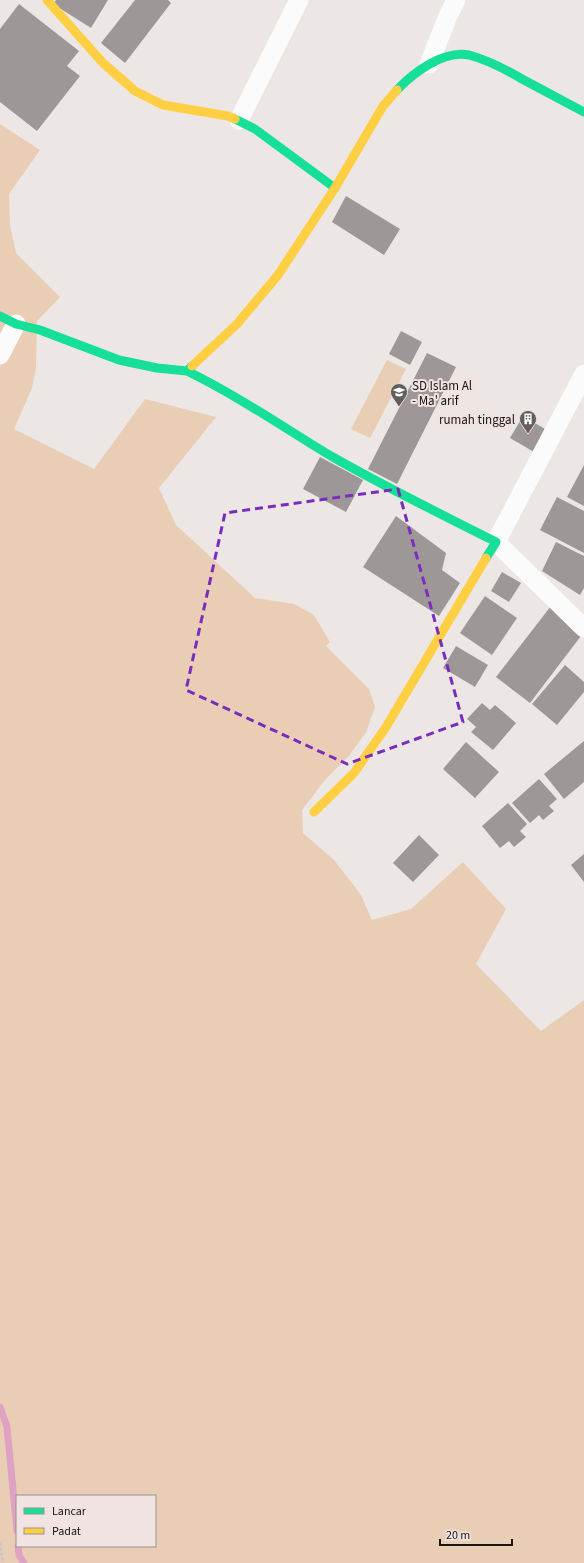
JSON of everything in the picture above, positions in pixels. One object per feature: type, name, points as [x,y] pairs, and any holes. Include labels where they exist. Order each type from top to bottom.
[{"type":"street","points":[[47,0],[103,63],[135,91],[163,105],[228,116],[240,120],[255,129],[335,188]]},
{"type":"street","points":[[240,120],[299,0]]},
{"type":"street","points":[[429,64],[456,0]]},
{"type":"street","points":[[187,371],[236,324],[278,275],[335,188],[383,106],[407,79],[429,64],[450,56],[467,55],[491,62],[584,112]]},
{"type":"street","points":[[0,355],[8,320],[40,330],[119,360],[158,368],[187,371],[220,387],[332,456],[398,492],[496,542],[584,628]]},
{"type":"street","points":[[314,812],[354,774],[386,727],[496,542],[584,374]]},
{"type":"path","points":[[0,1543],[3,1563]]},
{"type":"highlighted area","points":[[398,489],[463,722],[347,764],[186,690],[225,513]]},
{"type":"shaded area","points":[[0,124],[40,150],[9,194],[10,225],[16,253],[60,297],[37,321],[36,368],[32,388],[14,429],[94,469],[145,399],[216,417],[159,488],[176,525],[255,598],[294,604],[314,615],[330,642],[326,646],[369,689],[375,707],[366,732],[349,756],[325,780],[302,810],[303,833],[334,860],[361,895],[372,920],[411,909],[463,862],[506,909],[476,964],[541,1031],[584,1000],[584,1563],[0,1563]]},
{"type":"shaded area","points":[[387,360],[406,369],[370,438],[351,429]]},
{"type":"building","points":[[56,0],[108,0],[91,28],[53,4]]},
{"type":"building","points":[[135,0],[168,0],[171,3],[125,63],[101,43]]},
{"type":"building","points":[[19,4],[79,51],[67,66],[80,76],[37,131],[0,102],[0,29]]},
{"type":"building","points":[[346,196],[400,229],[384,255],[332,222]]},
{"type":"building","points":[[401,331],[422,342],[410,365],[389,354]]},
{"type":"building","points":[[427,353],[456,367],[397,484],[368,469]]},
{"type":"building","name":"rumah tinggal","points":[[523,416],[545,429],[534,452],[510,438]]},
{"type":"building","points":[[320,457],[363,480],[346,512],[303,489]]},
{"type":"building","points":[[584,465],[584,506],[567,497]]},
{"type":"building","points":[[557,497],[584,511],[584,553],[540,530]]},
{"type":"building","points":[[396,516],[446,553],[442,570],[460,583],[439,616],[363,567]]},
{"type":"building","points":[[556,542],[584,556],[584,588],[580,595],[542,571]]},
{"type":"building","points":[[502,572],[521,583],[509,602],[491,591]]},
{"type":"building","points":[[485,596],[517,618],[492,655],[460,633]]},
{"type":"building","points":[[551,606],[584,632],[530,703],[496,677]]},
{"type":"building","points":[[456,646],[488,665],[475,687],[443,668]]},
{"type":"building","points":[[565,665],[584,682],[584,692],[557,725],[532,704]]},
{"type":"building","points":[[482,703],[490,710],[495,705],[516,723],[493,750],[471,732],[476,727],[467,719]]},
{"type":"building","points":[[584,741],[584,782],[564,799],[544,774]]},
{"type":"building","points":[[466,742],[499,772],[475,798],[443,769]]},
{"type":"building","points":[[539,779],[557,799],[549,806],[554,811],[543,820],[539,815],[530,823],[512,803]]},
{"type":"building","points":[[508,803],[527,824],[520,831],[526,837],[514,847],[509,841],[500,848],[482,826]]},
{"type":"building","points":[[419,835],[439,855],[413,882],[393,863]]},
{"type":"building","points":[[584,854],[584,882],[571,865]]},
{"type":"waterway","points":[[0,1407],[7,1427],[16,1521]]},
{"type":"waterway","points":[[18,1547],[19,1555],[24,1563]]},
{"type":"traffic: fast","points":[[397,90],[420,70],[439,59],[459,54],[469,55],[483,59],[503,68],[584,112]]},
{"type":"traffic: fast","points":[[235,119],[255,129],[335,188]]},
{"type":"traffic: fast","points":[[0,316],[16,324],[40,330],[119,360],[157,368],[187,371],[192,366]]},
{"type":"traffic: fast","points":[[187,371],[242,401],[331,456],[496,542],[486,558]]},
{"type":"traffic: slow","points":[[47,0],[103,63],[135,91],[163,105],[228,116],[235,119]]},
{"type":"traffic: slow","points":[[192,366],[237,324],[278,275],[335,188],[383,106],[397,90]]},
{"type":"traffic: slow","points":[[314,812],[354,773],[386,727],[486,558]]},
{"type":"place","name":"SD Islam Al - Ma' arif","points":[[399,407]]},
{"type":"place","name":"rumah tinggal","points":[[528,434]]}]
